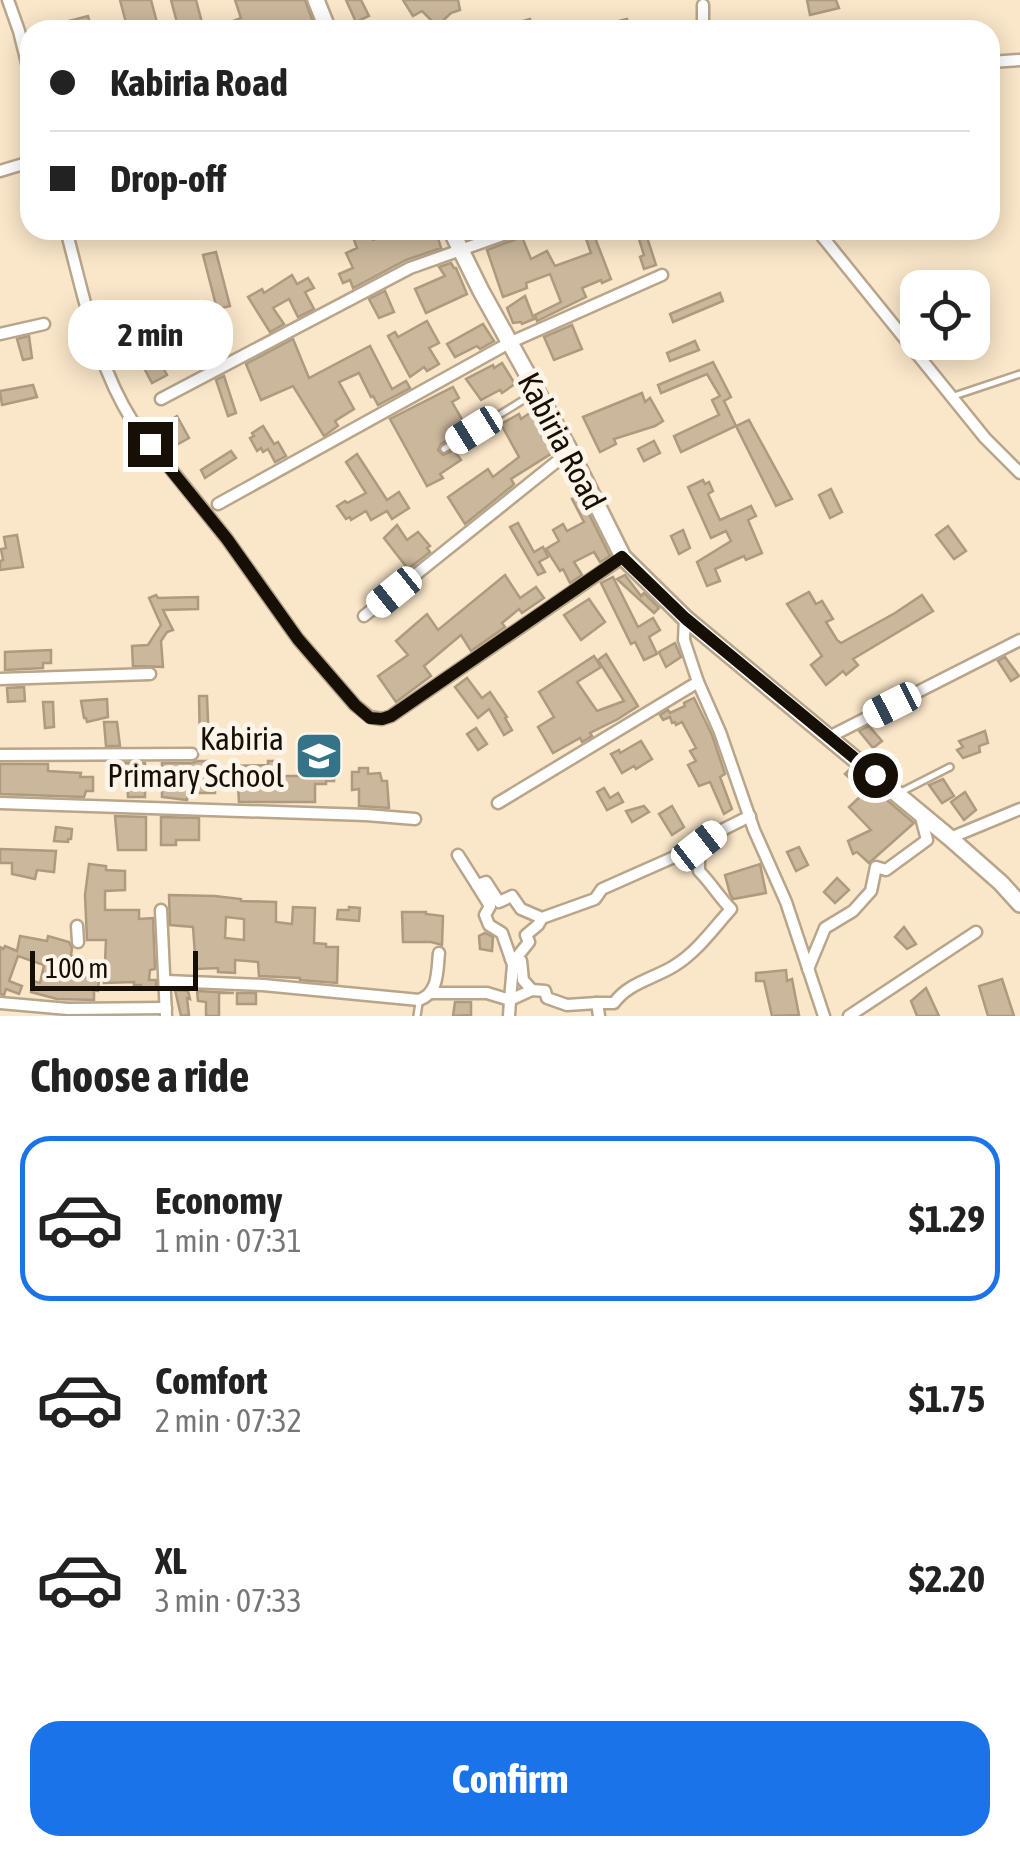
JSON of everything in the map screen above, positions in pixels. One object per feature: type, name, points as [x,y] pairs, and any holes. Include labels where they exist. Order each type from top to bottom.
[{"type":"main road","name":"Kabiria Road","points":[[457,240],[622,557],[685,618],[920,812],[1002,883],[1020,904]]},
{"type":"street","points":[[8,0],[20,31]]},
{"type":"street","points":[[69,240],[95,338],[121,402],[298,639],[370,718],[391,716],[622,557]]},
{"type":"street","points":[[161,399],[410,268],[488,240]]},
{"type":"street","points":[[826,240],[984,438],[1020,473]]},
{"type":"street","points":[[218,504],[509,343],[662,275]]},
{"type":"street","points":[[0,334],[44,324]]},
{"type":"street","points":[[364,616],[570,451]]},
{"type":"street","points":[[685,618],[684,640],[698,682],[786,902],[824,1016]]},
{"type":"street","points":[[829,737],[1020,640]]},
{"type":"street","points":[[0,678],[150,674]]},
{"type":"street","points":[[498,803],[698,682]]},
{"type":"street","points":[[0,754],[192,754]]},
{"type":"street","points":[[0,802],[415,819]]},
{"type":"street","points":[[950,838],[1020,809]]},
{"type":"street","points":[[808,969],[826,928],[853,911],[871,891],[876,868],[886,870],[927,840],[920,812]]},
{"type":"street","points":[[511,959],[529,942],[526,935],[542,918],[595,899],[602,890],[699,846],[720,830],[750,816]]},
{"type":"street","points":[[166,981],[263,985],[419,1000],[431,994],[487,993],[510,1000],[532,990],[545,991],[547,998],[567,1004],[614,1003],[622,992],[672,968],[695,950],[731,909],[699,871],[699,846]]},
{"type":"street","points":[[458,855],[490,906],[485,915],[489,925],[502,933],[513,965],[508,1016]]},
{"type":"street","points":[[477,885],[486,882],[499,902],[512,896],[520,909],[542,918]]},
{"type":"street","points":[[0,1003],[166,1012],[161,910]]},
{"type":"street","points":[[77,926],[78,942]]},
{"type":"street","points":[[849,1016],[976,932]]},
{"type":"street","points":[[431,994],[439,954]]},
{"type":"street","points":[[511,959],[520,962],[522,980],[532,990]]},
{"type":"street","points":[[597,1003],[598,1016]]},
{"type":"street","points":[[567,1004],[575,1016]]},
{"type":"lane","points":[[951,397],[1020,374]]},
{"type":"lane","points":[[444,449],[536,392]]},
{"type":"lane","points":[[898,794],[950,767]]},
{"type":"lane","points":[[417,1016],[419,1000]]},
{"type":"building","points":[[120,0],[151,0],[156,20],[125,20]]},
{"type":"building","points":[[171,0],[196,0],[201,20],[176,20]]},
{"type":"building","points":[[235,0],[305,0],[312,20],[236,20],[241,18]]},
{"type":"building","points":[[346,0],[361,0],[369,16],[355,20]]},
{"type":"building","points":[[403,0],[458,0],[460,10],[443,20],[431,20],[422,11],[413,16]]},
{"type":"building","points":[[807,0],[836,0],[839,8],[810,15]]},
{"type":"building","points":[[354,240],[439,240],[441,248],[406,260],[353,288],[350,280],[343,283],[339,274],[353,268],[346,253],[357,248]]},
{"type":"building","points":[[523,240],[531,259],[547,251],[555,266],[591,253],[586,240],[596,240],[611,279],[582,288],[586,297],[537,321],[535,315],[561,302],[550,274],[503,297],[487,250]]},
{"type":"building","points":[[639,240],[648,240],[656,265],[644,269],[640,257],[644,255]]},
{"type":"building","points":[[216,252],[230,306],[217,309],[203,255]]},
{"type":"building","points":[[451,263],[467,294],[426,313],[415,289],[445,276],[439,267]]},
{"type":"building","points":[[292,275],[297,284],[308,278],[314,288],[305,292],[314,309],[298,317],[289,299],[273,308],[284,324],[270,332],[248,297],[262,289],[264,293]]},
{"type":"building","points":[[385,291],[394,312],[379,318],[369,299]]},
{"type":"building","points":[[720,293],[723,301],[673,322],[670,314]]},
{"type":"building","points":[[525,296],[534,319],[513,323],[507,308]]},
{"type":"building","points":[[427,321],[439,343],[429,348],[439,364],[427,371],[424,367],[410,377],[388,336],[395,332],[398,337]]},
{"type":"building","points":[[483,324],[494,341],[455,357],[447,344]]},
{"type":"building","points":[[572,325],[582,349],[554,360],[544,337]]},
{"type":"building","points":[[186,326],[190,334],[156,349],[153,341]]},
{"type":"building","points":[[29,336],[32,358],[23,360],[17,339]]},
{"type":"building","points":[[293,339],[309,378],[370,346],[392,389],[406,381],[410,388],[378,405],[359,373],[339,382],[354,409],[335,421],[338,426],[324,436],[293,386],[261,400],[246,364]]},
{"type":"building","points":[[695,341],[699,350],[670,361],[667,353]]},
{"type":"building","points":[[151,345],[167,375],[152,383],[136,353]]},
{"type":"building","points":[[713,362],[731,397],[724,401],[736,426],[681,452],[674,436],[719,415],[712,400],[720,396],[707,374],[661,393],[658,385]]},
{"type":"building","points":[[502,363],[515,384],[481,400],[466,379]]},
{"type":"building","points":[[224,376],[236,413],[228,416],[216,380]]},
{"type":"building","points":[[33,385],[37,397],[2,405],[0,391]]},
{"type":"building","points":[[453,387],[459,398],[452,402],[467,428],[438,450],[443,455],[454,450],[461,460],[440,474],[443,478],[427,486],[390,419]]},
{"type":"building","points":[[642,393],[645,402],[650,398],[663,421],[614,439],[616,444],[600,452],[583,417]]},
{"type":"building","points":[[534,410],[543,426],[539,429],[557,450],[511,479],[512,486],[465,524],[448,497],[488,469],[493,477],[519,457],[501,424],[519,414],[521,419]]},
{"type":"building","points":[[177,416],[189,438],[170,444],[164,432],[169,429],[166,423]]},
{"type":"building","points":[[749,420],[792,499],[776,506],[736,426]]},
{"type":"building","points":[[263,426],[286,456],[275,462],[268,449],[257,451],[250,438]]},
{"type":"building","points":[[654,441],[660,453],[644,461],[638,449]]},
{"type":"building","points":[[231,451],[236,458],[205,478],[201,470]]},
{"type":"building","points":[[357,454],[387,500],[399,492],[409,508],[392,519],[387,511],[371,520],[366,511],[346,519],[337,506],[366,493],[346,462]]},
{"type":"building","points":[[703,480],[705,484],[709,482],[713,491],[708,494],[720,520],[751,506],[756,516],[748,520],[762,553],[715,569],[720,581],[707,586],[697,562],[731,541],[726,531],[711,538],[688,487]]},
{"type":"building","points":[[831,489],[842,512],[830,518],[819,495]]},
{"type":"building","points":[[580,496],[610,556],[600,562],[594,552],[574,562],[582,575],[570,583],[546,549],[559,541],[553,530],[563,524],[567,531],[584,522],[572,499]]},
{"type":"building","points":[[518,523],[534,552],[543,547],[548,557],[539,562],[545,572],[538,575],[510,527]]},
{"type":"building","points":[[397,525],[407,540],[418,532],[430,546],[430,552],[408,569],[384,538]]},
{"type":"building","points":[[948,526],[966,551],[954,559],[936,535]]},
{"type":"building","points":[[683,530],[690,548],[679,554],[671,536]]},
{"type":"building","points":[[17,535],[23,567],[0,570],[1,549],[6,548],[4,537]]},
{"type":"building","points":[[505,575],[520,598],[536,587],[544,598],[522,613],[519,609],[502,623],[505,627],[471,651],[461,635],[424,666],[431,676],[396,702],[378,676],[408,655],[396,641],[427,614],[438,630]]},
{"type":"building","points":[[625,575],[641,596],[644,593],[659,608],[654,613],[617,579]]},
{"type":"building","points":[[613,577],[638,627],[653,618],[660,630],[649,637],[657,654],[644,660],[635,642],[631,644],[601,583]]},
{"type":"building","points":[[809,592],[816,604],[822,601],[833,619],[826,622],[841,643],[922,595],[933,611],[853,659],[858,665],[826,685],[811,665],[822,656],[787,604]]},
{"type":"building","points":[[198,597],[198,609],[163,610],[173,630],[161,641],[163,667],[133,666],[132,646],[148,645],[161,625],[149,598]]},
{"type":"building","points":[[589,599],[605,622],[581,640],[564,615]]},
{"type":"building","points":[[675,643],[681,657],[666,667],[659,652]]},
{"type":"building","points":[[51,650],[51,663],[43,663],[43,668],[5,670],[5,652]]},
{"type":"building","points":[[606,654],[638,706],[590,733],[592,736],[582,742],[580,738],[553,753],[538,727],[554,717],[539,692],[594,656],[601,667],[577,682],[597,711],[624,701],[598,660]]},
{"type":"building","points":[[1005,657],[1019,676],[1011,681],[998,661]]},
{"type":"building","points":[[467,678],[482,698],[490,692],[512,730],[504,735],[489,709],[478,718],[455,687]]},
{"type":"building","points":[[24,687],[25,701],[8,702],[7,688]]},
{"type":"building","points":[[199,696],[207,696],[209,744],[200,745]]},
{"type":"building","points":[[694,698],[725,774],[720,777],[732,809],[724,814],[710,782],[699,786],[688,765],[696,761],[690,751],[696,748],[682,722],[676,725],[670,717],[663,720],[660,715],[685,706]]},
{"type":"building","points":[[107,699],[108,717],[87,722],[81,701]]},
{"type":"building","points":[[43,702],[53,702],[54,727],[45,728]]},
{"type":"building","points":[[104,722],[117,722],[120,746],[106,746]]},
{"type":"building","points":[[869,726],[882,741],[873,748],[859,731]]},
{"type":"building","points":[[476,728],[487,744],[478,750],[467,734]]},
{"type":"building","points":[[985,731],[988,743],[979,746],[980,752],[963,758],[957,750],[963,747],[959,741]]},
{"type":"building","points":[[641,741],[652,759],[622,773],[611,754]]},
{"type":"building","points":[[214,761],[214,769],[234,770],[234,766],[277,761],[277,770],[282,770],[283,776],[302,776],[302,766],[334,767],[334,781],[315,784],[315,802],[239,802],[238,786],[215,786],[215,793],[188,793],[187,800],[162,797],[162,763]]},
{"type":"building","points":[[122,763],[145,763],[145,797],[128,797],[127,774],[122,773]]},
{"type":"building","points":[[0,764],[48,764],[48,771],[81,773],[80,777],[93,777],[93,791],[86,791],[84,797],[0,794]]},
{"type":"building","points":[[359,768],[368,768],[368,774],[380,773],[382,781],[387,781],[389,808],[359,806],[359,789],[352,790],[352,772],[359,772]]},
{"type":"building","points":[[850,769],[914,823],[869,863],[857,852],[853,854],[848,841],[871,830],[849,807],[865,792],[845,774]]},
{"type":"building","points":[[943,779],[954,796],[942,803],[929,785]]},
{"type":"building","points":[[604,788],[610,798],[618,793],[623,802],[607,810],[597,792]]},
{"type":"building","points":[[965,792],[976,810],[964,820],[951,802]]},
{"type":"building","points":[[644,806],[649,812],[632,822],[626,811]]},
{"type":"building","points":[[672,806],[684,827],[672,835],[659,814]]},
{"type":"building","points":[[115,816],[146,817],[146,850],[118,850]]},
{"type":"building","points":[[161,817],[199,818],[199,840],[176,840],[176,845],[161,845]]},
{"type":"building","points":[[56,827],[72,829],[68,842],[54,841]]},
{"type":"building","points":[[799,847],[808,865],[796,871],[787,852]]},
{"type":"building","points":[[0,849],[56,851],[54,872],[37,870],[35,879],[12,874],[12,863],[0,863]]},
{"type":"building","points":[[89,864],[125,871],[125,890],[105,891],[105,910],[139,910],[139,919],[153,918],[155,969],[150,970],[149,980],[156,980],[156,988],[141,989],[134,982],[104,983],[106,940],[87,940],[85,895]]},
{"type":"building","points":[[760,864],[766,893],[733,899],[725,875]]},
{"type":"building","points":[[837,878],[849,890],[835,903],[824,892]]},
{"type":"building","points":[[169,895],[276,902],[276,922],[292,924],[293,907],[315,908],[314,943],[338,947],[337,983],[259,976],[258,962],[235,960],[235,973],[218,972],[218,968],[196,969],[193,927],[170,925]],"holes":[[[226,917],[244,919],[244,940],[225,938]]]},
{"type":"building","points":[[360,908],[359,921],[337,919],[338,910]]},
{"type":"building","points":[[402,912],[443,916],[442,945],[403,942]]},
{"type":"building","points":[[904,927],[916,944],[907,949],[895,937]]},
{"type":"building","points":[[485,933],[493,937],[492,951],[480,949],[479,936]]},
{"type":"building","points":[[20,936],[47,941],[48,936],[69,942],[71,956],[84,959],[80,977],[99,978],[94,1000],[57,999],[31,992],[33,981],[40,983],[44,965],[18,956],[9,981],[22,986],[19,994],[6,989],[4,995],[0,994],[0,947],[17,951]]},
{"type":"building","points":[[786,970],[787,981],[792,979],[799,1015],[772,1016],[764,981],[756,981],[756,973]]},
{"type":"building","points":[[1002,979],[1014,1016],[988,1016],[979,986]]},
{"type":"building","points":[[926,988],[939,1016],[917,1016],[911,1001]]},
{"type":"building","points":[[175,990],[188,991],[189,1015],[181,1016]]},
{"type":"building","points":[[197,991],[234,993],[219,993],[219,1016],[206,1016],[206,1002],[198,1001]]},
{"type":"building","points":[[237,993],[256,993],[256,1004],[237,1004]]},
{"type":"building","points":[[455,1002],[471,1002],[471,1015],[453,1016]]},
{"type":"place","name":"Kabiria Primary School","points":[[319,756]]},
{"type":"route","points":[[150,444],[227,539],[298,639],[370,718],[391,716],[622,557],[685,618],[875,775]]}]
